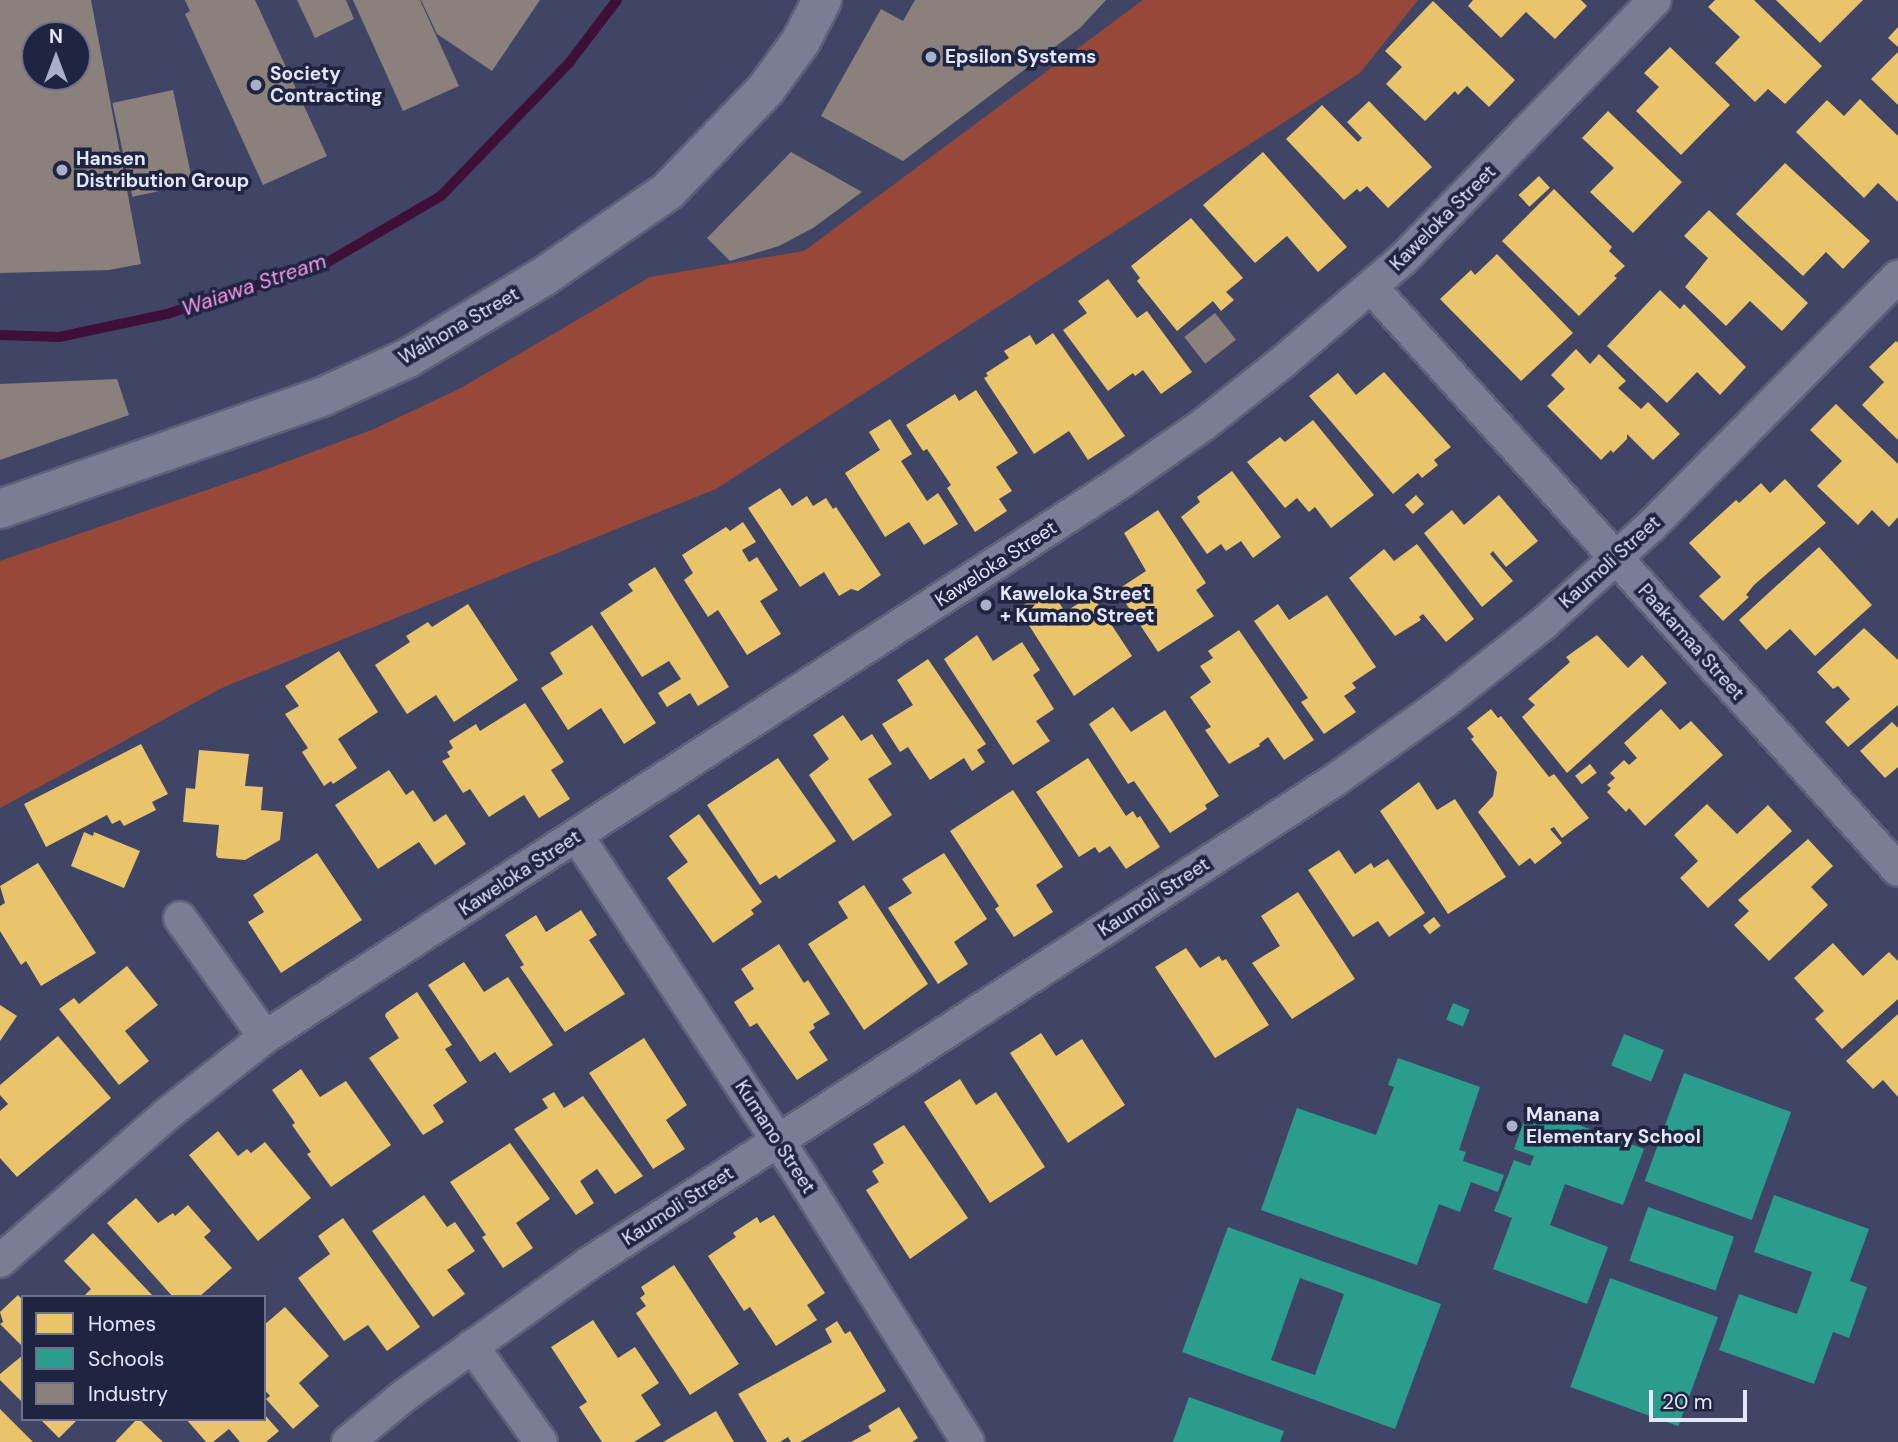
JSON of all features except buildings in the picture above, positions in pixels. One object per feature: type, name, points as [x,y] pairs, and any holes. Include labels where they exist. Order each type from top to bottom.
[{"type":"street","name":"Waihona Street","points":[[0,509],[324,396],[408,358],[543,277],[677,182],[766,89],[801,41],[822,0]]},
{"type":"street","name":"Kaweloka Street","points":[[3,1252],[166,1115],[265,1037],[1118,484],[1203,425],[1371,288],[1432,230],[1655,0]]},
{"type":"street","name":"Kaumoli Street","points":[[348,1442],[472,1346],[588,1264],[1335,780],[1443,703],[1543,624],[1651,526],[1898,276]]},
{"type":"street","name":"Paakamaa Street","points":[[1371,288],[1898,870]]},
{"type":"street","name":"Kumano Street","points":[[577,836],[778,1141],[968,1442]]},
{"type":"street","points":[[180,918],[265,1037]]},
{"type":"street","points":[[472,1346],[541,1442]]},
{"type":"shaded area","points":[[1143,0],[1418,0],[1360,73],[716,489],[224,687],[0,808],[0,561],[259,472],[374,429],[461,388],[650,277],[804,251]]},
{"type":"waterway","name":"Waiawa Stream","points":[[0,335],[59,337],[167,314],[328,262],[441,196],[569,63],[617,0]]},
{"type":"place","name":"Epsilon Systems","points":[[931,57]]},
{"type":"place","name":"Society Contracting","points":[[256,85]]},
{"type":"place","name":"Hansen Distribution Group","points":[[62,170]]},
{"type":"place","name":"Kaweloka Street + Kumano Street","points":[[986,605]]},
{"type":"place","name":"Manana Elementary School","points":[[1512,1126]]}]
